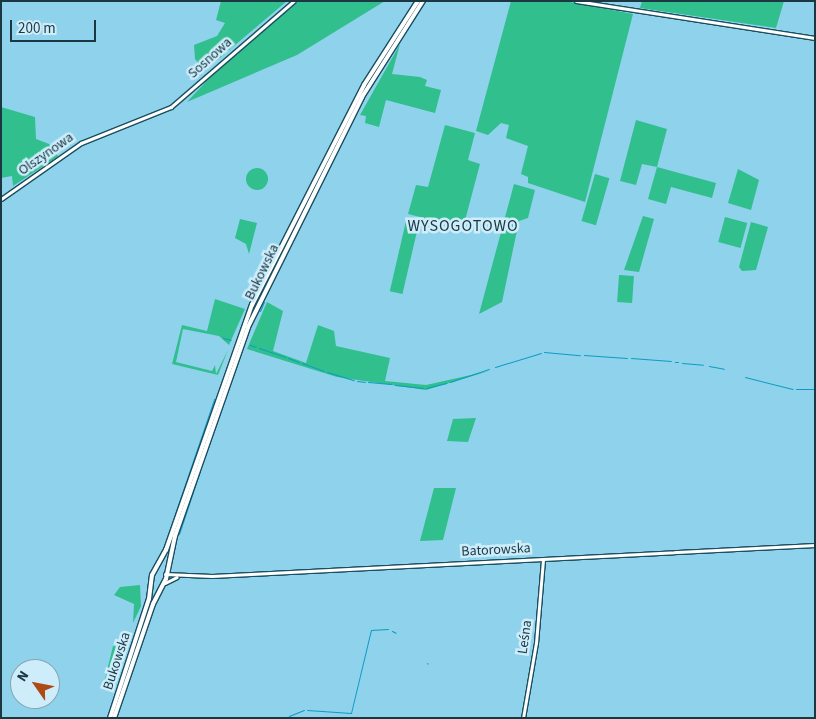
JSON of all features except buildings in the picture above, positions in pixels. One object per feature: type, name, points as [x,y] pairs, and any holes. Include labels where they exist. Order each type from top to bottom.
[{"type":"main road","name":"Bukowska","points":[[110,718],[157,570],[256,297],[367,80],[418,1]]},
{"type":"main road","name":"Bukowska","points":[[114,718],[163,584],[229,374],[259,303],[368,85],[423,1]]},
{"type":"main road","points":[[157,570],[165,574]]},
{"type":"main road","points":[[153,582],[163,584]]},
{"type":"street","name":"Sosnowa","points":[[136,123],[181,100],[294,1]]},
{"type":"street","points":[[576,1],[815,38]]},
{"type":"street","name":"Olszynowa","points":[[1,199],[81,143],[136,123]]},
{"type":"street","name":"Batorowska","points":[[165,574],[178,577],[815,545]]},
{"type":"street","name":"Leśna","points":[[523,718],[536,642],[544,559]]},
{"type":"street","name":"Batorowska","points":[[163,584],[178,577]]},
{"type":"green space","points":[[221,1],[287,1],[228,51],[221,43],[218,47],[225,54],[205,70],[195,59],[194,45],[217,36],[225,23],[216,20]]},
{"type":"green space","points":[[299,1],[385,1],[297,55],[187,102],[228,58]]},
{"type":"green space","points":[[511,1],[565,1],[633,14],[585,202],[528,183],[528,177],[521,174],[528,146],[506,138],[509,125],[501,123],[488,135],[476,131]]},
{"type":"green space","points":[[642,1],[784,1],[776,28],[640,8]]},
{"type":"green space","points":[[400,44],[392,74],[420,77],[427,80],[425,86],[441,90],[435,113],[386,100],[379,127],[365,123],[366,116],[360,115]]},
{"type":"green space","points":[[1,107],[35,117],[36,139],[49,144],[58,156],[48,164],[45,160],[45,165],[13,186],[12,176],[1,178]]},
{"type":"green space","points":[[636,120],[667,129],[657,167],[642,164],[636,185],[620,181]]},
{"type":"green space","points":[[445,125],[475,133],[468,160],[480,164],[463,228],[408,214],[416,185],[428,187]]},
{"type":"green space","points":[[657,167],[716,183],[712,198],[671,187],[666,204],[648,199]]},
{"type":"green space","points":[[257,168],[265,171],[268,179],[265,187],[257,190],[249,187],[246,179],[249,171]]},
{"type":"green space","points":[[738,169],[759,180],[751,210],[728,203]]},
{"type":"green space","points":[[595,174],[609,178],[596,225],[581,221]]},
{"type":"green space","points":[[514,184],[535,190],[528,218],[519,221],[502,302],[479,314]]},
{"type":"green space","points":[[643,216],[654,219],[639,272],[624,270]]},
{"type":"green space","points":[[725,217],[747,223],[740,248],[718,242]]},
{"type":"green space","points":[[240,219],[257,223],[249,254],[246,244],[235,238]]},
{"type":"green space","points":[[406,221],[419,224],[402,294],[390,291]]},
{"type":"green space","points":[[751,222],[768,227],[756,270],[742,271],[739,267]]},
{"type":"green space","points":[[619,275],[634,276],[632,303],[617,302]]},
{"type":"green space","points":[[215,299],[245,309],[229,345],[219,336],[183,329],[176,362],[212,371],[215,365],[216,374],[228,350],[218,375],[172,364],[182,325],[207,331]]},
{"type":"green space","points":[[267,302],[283,311],[273,351],[306,363],[318,325],[334,331],[336,346],[390,358],[385,381],[426,385],[489,371],[426,390],[337,377],[247,349]]},
{"type":"green space","points":[[476,418],[468,442],[447,441],[453,419]]},
{"type":"green space","points":[[434,488],[456,488],[443,540],[420,541]]},
{"type":"green space","points":[[140,585],[141,606],[133,623],[134,604],[114,595],[120,587]]},
{"type":"green space","points":[[113,646],[126,648],[115,682],[105,679]]},
{"type":"waterway","points":[[267,294],[270,286]]},
{"type":"waterway","points":[[260,311],[264,302]]},
{"type":"waterway","points":[[223,338],[231,340]]},
{"type":"waterway","points":[[250,345],[256,347]]},
{"type":"waterway","points":[[259,348],[285,357]]},
{"type":"waterway","points":[[544,352],[580,355]]},
{"type":"waterway","points":[[495,367],[541,353]]},
{"type":"waterway","points":[[584,355],[627,358]]},
{"type":"waterway","points":[[288,358],[299,362]]},
{"type":"waterway","points":[[631,358],[671,361]]},
{"type":"waterway","points":[[302,363],[324,371]]},
{"type":"waterway","points":[[682,363],[703,365]]},
{"type":"waterway","points":[[709,366],[724,369]]},
{"type":"waterway","points":[[450,382],[489,369]]},
{"type":"waterway","points":[[327,372],[354,380]]},
{"type":"waterway","points":[[745,377],[792,389]]},
{"type":"waterway","points":[[357,381],[365,382]]},
{"type":"waterway","points":[[368,382],[391,384]]},
{"type":"waterway","points":[[426,388],[446,383]]},
{"type":"waterway","points":[[395,385],[423,388]]},
{"type":"waterway","points":[[796,389],[815,389]]},
{"type":"waterway","points":[[161,555],[214,399]]},
{"type":"waterway","points":[[179,534],[200,471]]},
{"type":"waterway","points":[[149,573],[154,568]]},
{"type":"waterway","points":[[307,710],[351,713],[371,630],[388,629]]},
{"type":"waterway","points":[[392,631],[396,633]]},
{"type":"waterway","points":[[289,716],[304,710]]},
{"type":"district","name":"WYSOGOTOWO","points":[[463,226]]}]
